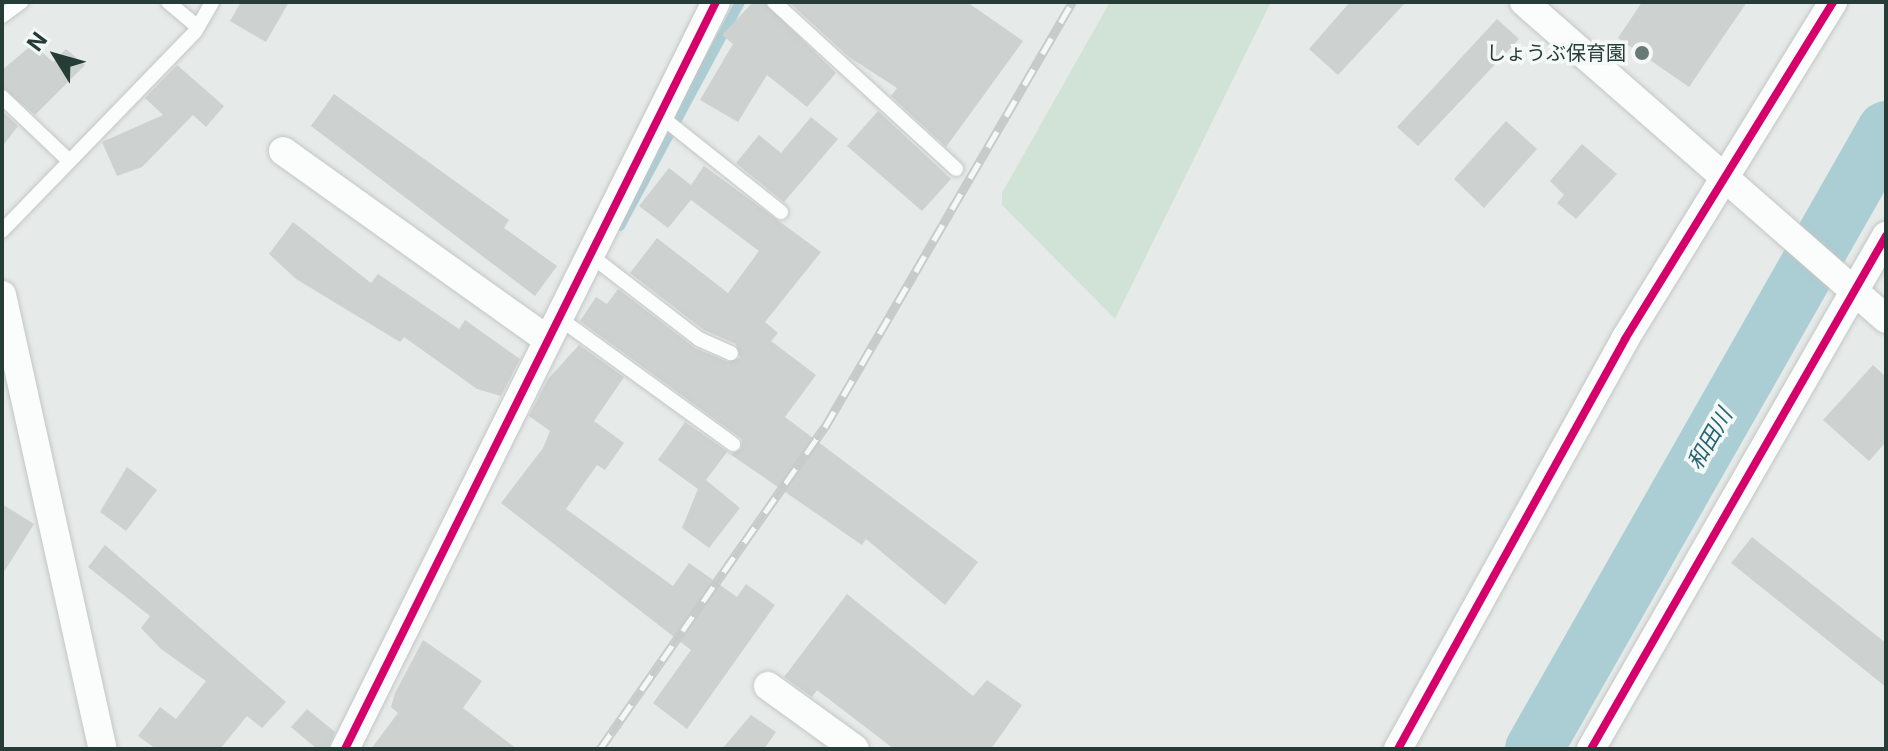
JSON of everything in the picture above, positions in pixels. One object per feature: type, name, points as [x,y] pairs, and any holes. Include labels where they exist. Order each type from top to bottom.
[{"type":"street","points":[[345,749],[716,2]]},
{"type":"street","points":[[1524,2],[1886,319]]},
{"type":"street","points":[[1398,749],[1726,180],[1833,2]]},
{"type":"street","points":[[283,151],[554,329]]},
{"type":"street","points":[[1591,749],[1847,287],[1886,236]]},
{"type":"street","points":[[2,295],[103,749]]},
{"type":"street","points":[[768,686],[855,749]]},
{"type":"lane","points":[[2,16],[21,2]]},
{"type":"lane","points":[[168,2],[197,26]]},
{"type":"lane","points":[[2,231],[66,158],[197,26],[212,2]]},
{"type":"lane","points":[[774,2],[956,169]]},
{"type":"lane","points":[[2,97],[66,158]]},
{"type":"lane","points":[[659,115],[781,212]]},
{"type":"lane","points":[[590,255],[699,339],[731,353]]},
{"type":"lane","points":[[554,329],[733,444]]},
{"type":"green space","points":[[1110,2],[1271,2],[1115,319],[1002,205],[1002,193]]},
{"type":"building","points":[[241,2],[289,2],[266,42],[230,21]]},
{"type":"building","points":[[753,2],[764,2],[836,73],[807,107],[767,75],[738,122],[700,100],[733,44],[722,35]]},
{"type":"building","points":[[789,2],[967,2],[1023,41],[946,147],[891,96],[897,88],[849,57]]},
{"type":"building","points":[[1350,2],[1406,2],[1338,75],[1309,49]]},
{"type":"building","points":[[1642,2],[1747,2],[1689,87],[1618,38]]},
{"type":"building","points":[[1497,19],[1519,39],[1418,146],[1397,127]]},
{"type":"building","points":[[33,44],[53,62],[66,49],[85,65],[35,115],[2,87],[2,70]]},
{"type":"building","points":[[177,65],[224,106],[206,127],[193,115],[142,167],[117,176],[102,142],[163,115],[145,98]]},
{"type":"building","points":[[334,94],[509,220],[504,228],[557,266],[535,296],[311,126]]},
{"type":"building","points":[[2,111],[18,126],[2,147]]},
{"type":"building","points":[[878,111],[951,179],[922,211],[847,146]]},
{"type":"building","points":[[811,117],[838,139],[784,202],[736,163],[759,135],[781,153]]},
{"type":"building","points":[[1506,121],[1537,149],[1484,208],[1454,179]]},
{"type":"building","points":[[1582,144],[1617,174],[1576,219],[1557,203],[1564,195],[1550,181]]},
{"type":"building","points":[[704,166],[821,252],[765,322],[778,333],[771,341],[816,375],[785,417],[978,562],[945,605],[866,539],[862,545],[727,452],[706,480],[740,508],[709,548],[682,528],[698,489],[658,460],[685,422],[731,454],[741,449],[742,439],[580,321],[596,297],[607,304],[618,289],[695,348],[728,362],[740,358],[736,344],[704,330],[630,273],[657,238],[728,293],[759,251],[691,200],[668,228],[639,206],[669,168],[691,185]]},
{"type":"building","points":[[293,222],[371,283],[378,274],[459,329],[465,320],[520,359],[501,396],[477,389],[404,337],[400,342],[296,279],[269,254]]},
{"type":"building","points":[[579,345],[624,377],[594,421],[624,443],[605,470],[597,465],[566,509],[673,586],[689,563],[737,597],[746,584],[775,605],[687,729],[653,703],[691,650],[501,503],[543,448],[550,431],[529,416],[548,379]]},
{"type":"building","points":[[1873,365],[1886,377],[1886,442],[1869,461],[1823,420]]},
{"type":"building","points":[[127,467],[157,490],[126,531],[100,512]]},
{"type":"building","points":[[2,504],[34,524],[2,575]]},
{"type":"building","points":[[1752,537],[1886,643],[1886,687],[1731,563]]},
{"type":"building","points":[[105,545],[286,702],[262,728],[247,716],[220,749],[156,749],[138,736],[160,707],[176,719],[206,681],[161,649],[141,628],[150,616],[88,567]]},
{"type":"building","points":[[847,594],[973,696],[987,680],[1022,705],[991,749],[894,749],[817,690],[812,697],[784,677]]},
{"type":"building","points":[[423,640],[482,681],[463,708],[517,749],[371,749],[398,713],[391,707],[395,693]]},
{"type":"building","points":[[307,709],[335,732],[328,749],[317,749],[291,727]]},
{"type":"building","points":[[751,715],[776,732],[764,749],[722,749]]},
{"type":"waterway","points":[[620,226],[740,2]]},
{"type":"waterway","name":"和田川","points":[[1534,749],[1886,130]]},
{"type":"railway","points":[[600,749],[825,427],[1072,2]]},
{"type":"cycle path","points":[[345,749],[716,2]]},
{"type":"cycle path","points":[[1398,749],[1625,339],[1833,2]]},
{"type":"cycle path","points":[[1591,749],[1886,236]]},
{"type":"place","name":"しょうぶ保育園","points":[[1642,53]]}]
